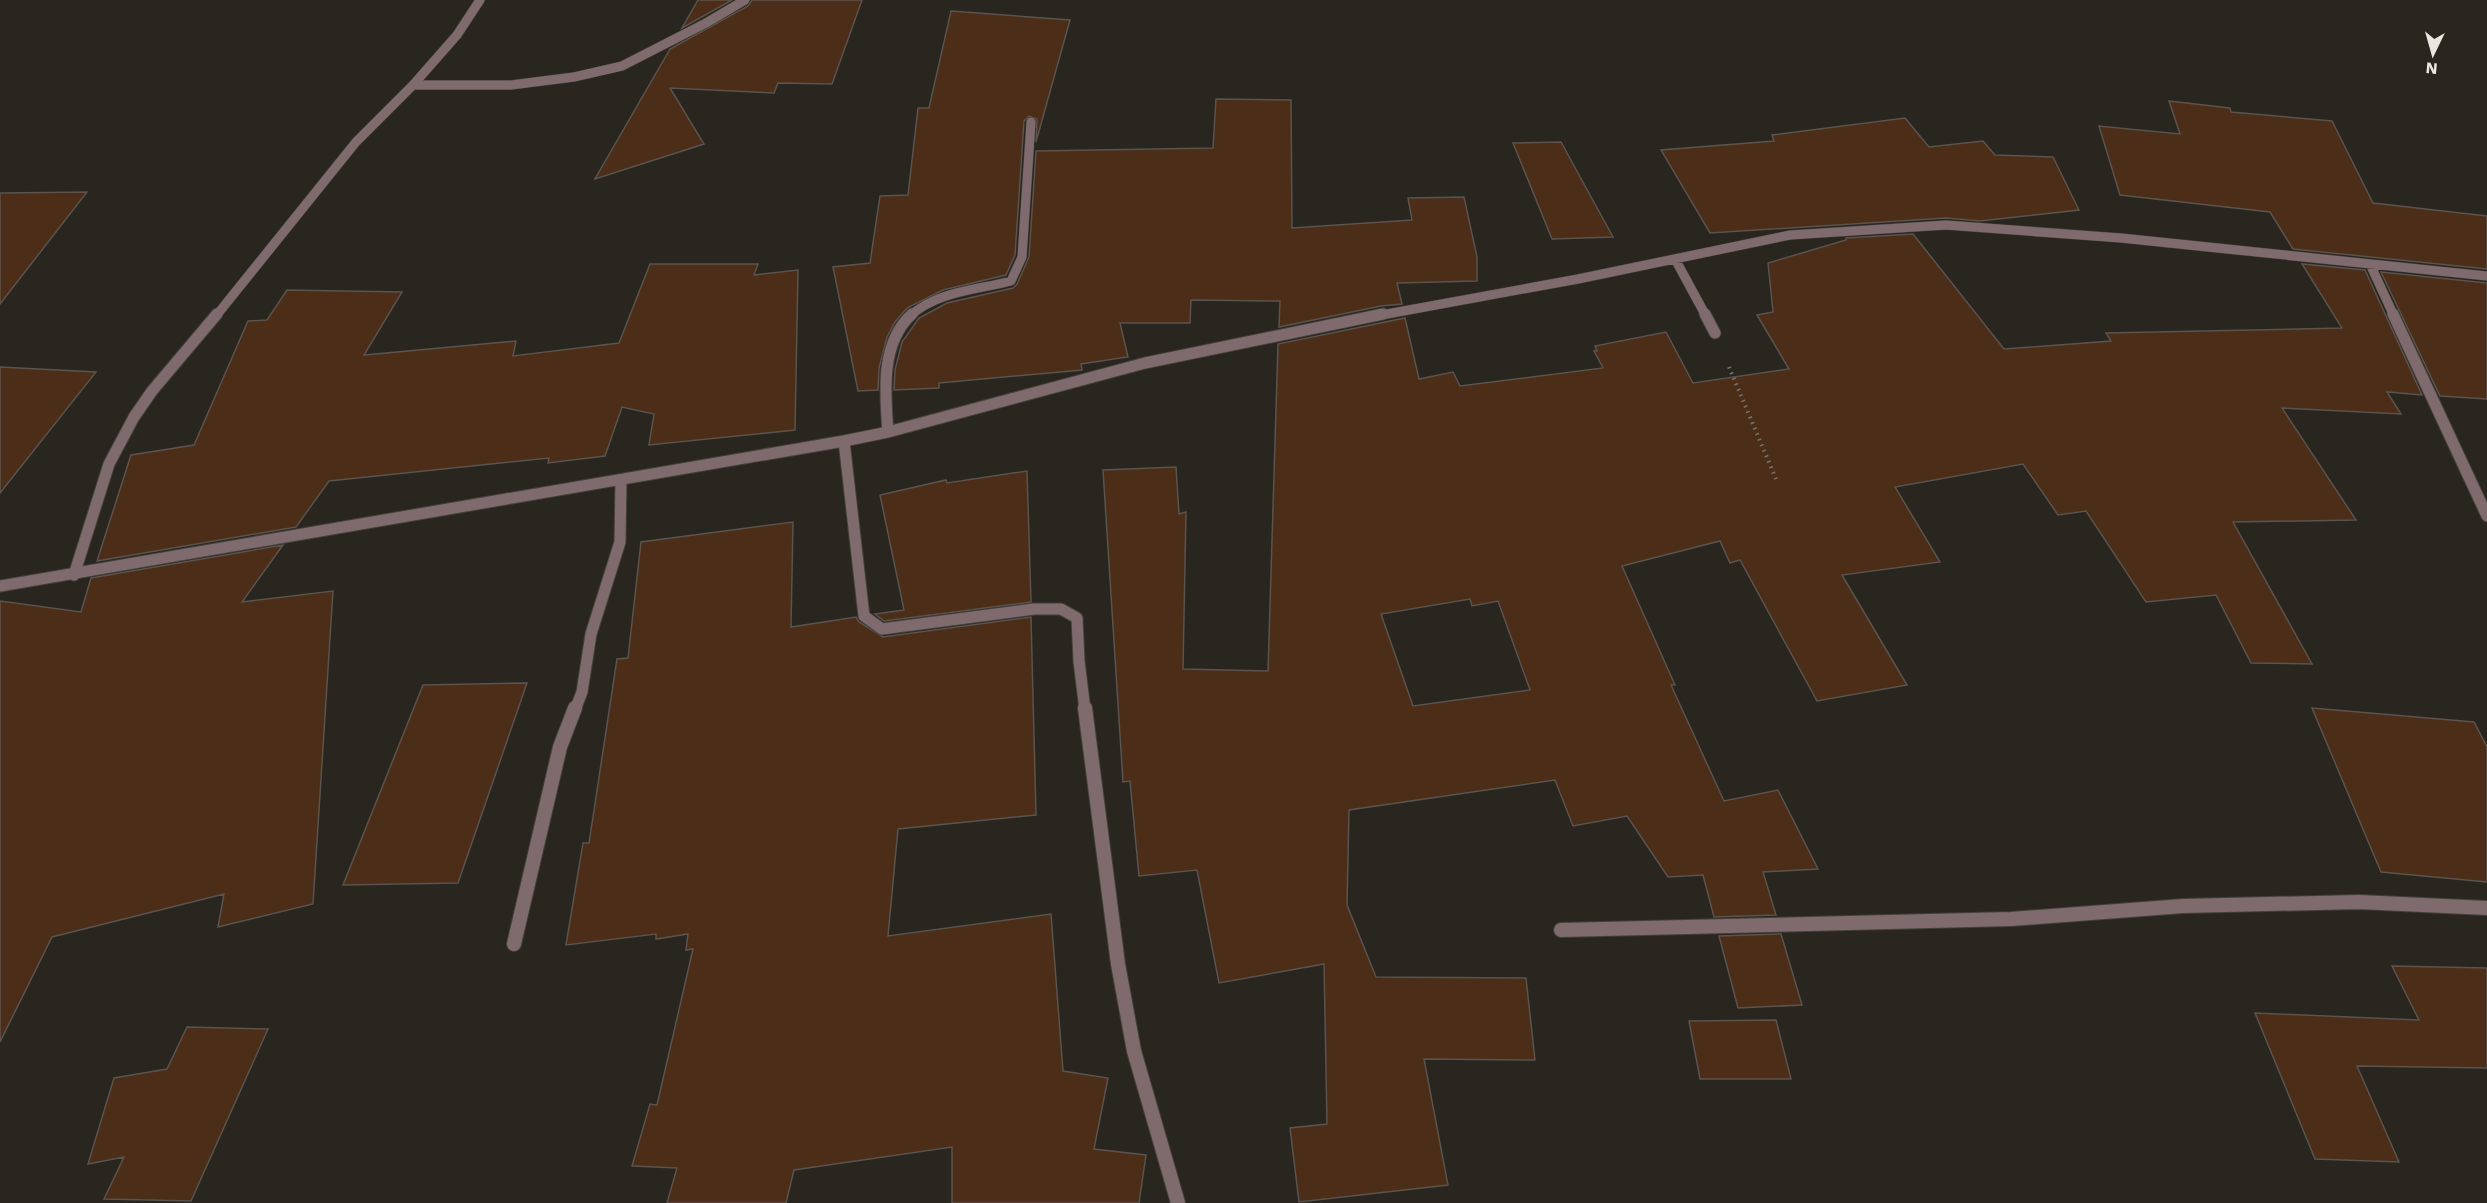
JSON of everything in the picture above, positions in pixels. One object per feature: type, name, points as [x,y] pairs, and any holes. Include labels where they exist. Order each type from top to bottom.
[{"type":"street","points":[[74,575],[109,464],[140,408],[356,142],[413,85],[457,35],[480,0]]},
{"type":"street","points":[[413,85],[511,85],[574,77],[622,66],[706,23],[745,0]]},
{"type":"street","points":[[888,432],[884,388],[889,357],[891,346],[908,314],[938,298],[1011,281],[1023,257],[1031,122]]},
{"type":"street","points":[[0,586],[844,441],[888,432],[1144,363],[1452,300],[1578,279],[1790,235],[1946,225],[2121,238],[2487,276]]},
{"type":"street","points":[[1675,259],[1715,333]]},
{"type":"street","points":[[2370,264],[2487,516]]},
{"type":"street","points":[[844,441],[864,616],[882,629],[1034,609],[1061,609],[1077,618],[1079,662],[1118,964],[1134,1051],[1178,1203]]},
{"type":"street","points":[[514,944],[560,747],[582,692],[591,634],[620,542],[621,480]]},
{"type":"street","points":[[1561,930],[2011,919],[2183,906],[2359,902],[2487,908]]},
{"type":"path","points":[[1715,333],[1776,479]]},
{"type":"building","points":[[698,0],[732,0],[682,28]]},
{"type":"building","points":[[752,0],[862,0],[832,84],[778,83],[774,93],[670,88],[704,144],[595,179],[670,49],[748,6]]},
{"type":"building","points":[[951,11],[1070,20],[1036,142],[1037,119],[1029,116],[1024,121],[1015,255],[1006,275],[943,290],[907,308],[895,322],[887,337],[879,368],[878,390],[858,391],[833,267],[870,263],[880,196],[908,195],[918,108],[929,108]]},
{"type":"building","points":[[1216,99],[1291,100],[1292,228],[1412,220],[1408,198],[1464,197],[1477,257],[1477,281],[1397,283],[1402,304],[1381,306],[1279,327],[1280,301],[1191,300],[1190,323],[1120,323],[1128,357],[1081,364],[1082,370],[939,383],[939,388],[894,390],[895,370],[902,342],[919,318],[947,303],[1013,288],[1017,284],[1029,257],[1036,151],[1213,148]]},
{"type":"building","points":[[2169,101],[2230,108],[2231,112],[2332,121],[2373,203],[2487,216],[2487,269],[2293,249],[2270,212],[2120,195],[2099,126],[2180,134]]},
{"type":"building","points":[[1905,118],[1929,147],[1983,141],[1995,155],[2053,157],[2079,210],[1980,221],[1946,218],[1710,233],[1661,150],[1774,141],[1772,135]]},
{"type":"building","points":[[1561,142],[1613,237],[1552,239],[1513,143]]},
{"type":"building","points":[[87,192],[0,304],[0,193]]},
{"type":"building","points":[[1913,234],[2004,349],[2111,341],[2106,333],[2342,328],[2302,264],[2365,270],[2422,395],[2387,392],[2401,414],[2282,408],[2356,520],[2233,522],[2312,664],[2251,663],[2216,595],[2146,602],[2086,511],[2058,515],[2023,464],[1895,487],[1940,562],[1842,575],[1907,685],[1817,701],[1740,560],[1730,563],[1720,541],[1622,566],[1675,685],[1671,685],[1724,801],[1778,790],[1818,869],[1763,872],[1776,915],[1714,917],[1703,875],[1668,877],[1627,816],[1573,826],[1555,780],[1349,810],[1347,905],[1376,977],[1526,978],[1535,1060],[1424,1059],[1448,1185],[1299,1202],[1290,1128],[1327,1124],[1324,964],[1219,983],[1197,870],[1139,876],[1130,781],[1123,782],[1103,470],[1176,467],[1179,514],[1186,512],[1183,669],[1268,671],[1278,344],[1405,318],[1419,379],[1453,372],[1460,386],[1603,368],[1594,351],[1597,351],[1595,346],[1666,332],[1693,383],[1789,369],[1757,315],[1773,312],[1768,263],[1846,240],[1846,238]],"holes":[[[1470,599],[1472,606],[1498,601],[1530,690],[1413,706],[1381,614]]]},
{"type":"building","points":[[650,264],[758,264],[754,275],[798,270],[795,430],[649,445],[654,414],[622,407],[605,456],[548,463],[549,458],[329,481],[296,527],[97,561],[131,455],[194,445],[248,321],[267,320],[287,290],[402,292],[364,355],[516,341],[513,356],[619,343]]},
{"type":"building","points":[[2381,272],[2487,283],[2487,399],[2440,396]]},
{"type":"building","points":[[0,367],[96,372],[0,493]]},
{"type":"building","points":[[1027,471],[1031,602],[884,621],[875,614],[904,610],[880,495],[946,480],[947,483]]},
{"type":"building","points":[[793,522],[791,627],[856,617],[859,622],[883,637],[1031,617],[1036,815],[898,829],[888,936],[1051,914],[1063,1071],[1108,1078],[1094,1149],[1146,1155],[1139,1203],[952,1203],[952,1147],[794,1170],[786,1203],[667,1203],[677,1168],[632,1166],[650,1104],[657,1105],[693,949],[686,950],[688,934],[656,939],[656,934],[566,945],[583,843],[589,843],[617,659],[628,658],[641,542]]},
{"type":"building","points":[[283,545],[242,602],[333,591],[313,904],[218,927],[224,894],[52,937],[0,1042],[0,601],[81,612],[91,578]]},
{"type":"building","points":[[527,683],[458,883],[343,885],[423,685]]},
{"type":"building","points":[[2312,708],[2474,722],[2487,747],[2487,882],[2381,872]]},
{"type":"building","points":[[1781,934],[1802,1005],[1738,1008],[1719,936]]},
{"type":"building","points":[[2392,966],[2487,968],[2487,1068],[2357,1066],[2399,1162],[2315,1159],[2255,1013],[2419,1020]]},
{"type":"building","points":[[1776,1020],[1791,1079],[1700,1079],[1689,1021]]},
{"type":"building","points":[[187,1027],[268,1029],[191,1201],[104,1199],[124,1157],[88,1164],[114,1078],[167,1069]]}]
